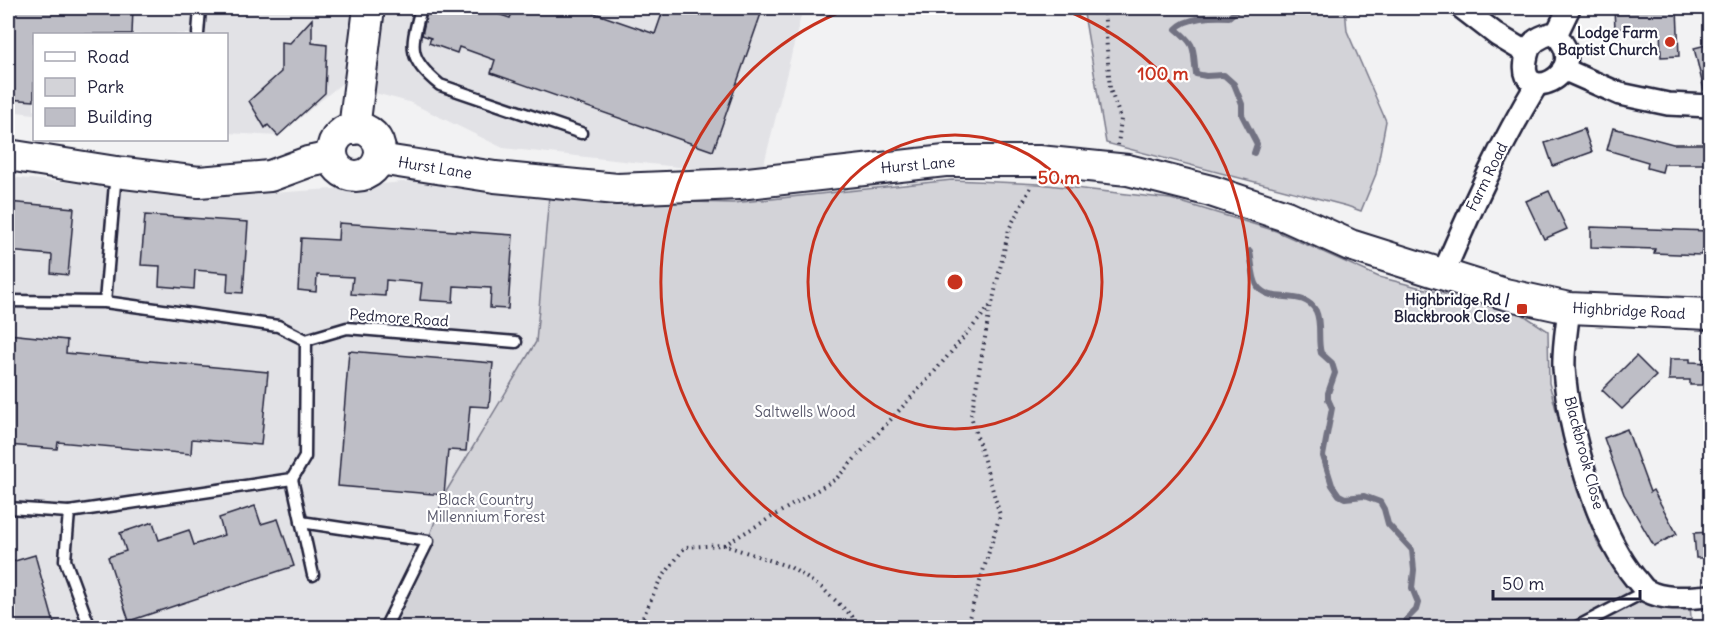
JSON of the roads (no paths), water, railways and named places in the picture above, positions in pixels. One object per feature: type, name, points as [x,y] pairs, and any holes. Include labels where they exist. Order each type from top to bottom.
[{"type":"street","points":[[354,129],[369,8]]},
{"type":"street","points":[[1462,8],[1497,34],[1527,52]]},
{"type":"street","points":[[1556,35],[1569,8]]},
{"type":"street","points":[[1556,35],[1564,48],[1563,69],[1554,80],[1542,85],[1537,84],[1532,81],[1527,72],[1527,52],[1541,36],[1556,35]]},
{"type":"street","points":[[1563,69],[1620,94],[1684,106],[1710,106]]},
{"type":"street","name":"Farm Road","points":[[1443,274],[1474,203],[1514,122],[1537,84]]},
{"type":"street","points":[[354,129],[373,135],[380,151],[374,168],[367,173],[353,176],[339,169],[332,157],[335,140],[340,134],[354,129]]},
{"type":"street","points":[[8,155],[199,182],[270,176],[308,162],[332,157]]},
{"type":"street","name":"Hurst Lane","points":[[379,159],[495,177],[617,189],[739,184],[945,161],[1039,161],[1128,170],[1210,191],[1286,216],[1350,245],[1443,274]]},
{"type":"street","name":"Highbridge Road","points":[[1443,274],[1505,294],[1569,308],[1710,314]]},
{"type":"street","name":"Blackbrook Close","points":[[1569,308],[1564,366],[1568,399],[1589,483],[1609,536],[1628,568],[1646,591]]},
{"type":"street","points":[[1646,591],[1671,598],[1710,596]]},
{"type":"lane","points":[[198,33],[200,8]]},
{"type":"lane","points":[[421,8],[413,40],[413,52],[417,63],[440,85],[581,132]]},
{"type":"lane","points":[[105,302],[116,172]]},
{"type":"lane","points":[[8,301],[105,302],[278,327],[306,340],[305,457],[292,478],[313,575]]},
{"type":"lane","name":"Pedmore Road","points":[[306,340],[347,328],[516,342]]},
{"type":"lane","points":[[8,508],[69,512],[292,478]]},
{"type":"lane","points":[[69,512],[65,560],[90,627]]},
{"type":"lane","points":[[302,522],[428,541],[384,627]]},
{"type":"lane","points":[[1575,627],[1646,591]]},
{"type":"waterway","points":[[1235,8],[1236,11],[1229,17],[1193,20],[1176,29],[1193,48],[1196,74],[1224,75],[1234,84],[1242,104],[1242,115],[1257,144],[1254,153]]},
{"type":"waterway","points":[[1250,251],[1253,275],[1258,287],[1271,295],[1304,300],[1316,311],[1321,353],[1332,363],[1335,373],[1328,393],[1332,408],[1323,456],[1332,485],[1339,495],[1345,498],[1364,496],[1380,502],[1388,524],[1412,550],[1414,570],[1412,588],[1418,603],[1404,628]]},
{"type":"place","name":"Lodge Farm Baptist Church","points":[[1670,42]]},
{"type":"place","name":"Highbridge Rd / Blackbrook Close","points":[[1522,309]]},
{"type":"park label","name":"Saltwells Wood","points":[[805,412]]},
{"type":"park label","name":"Black Country Millennium Forest","points":[[486,508]]}]
